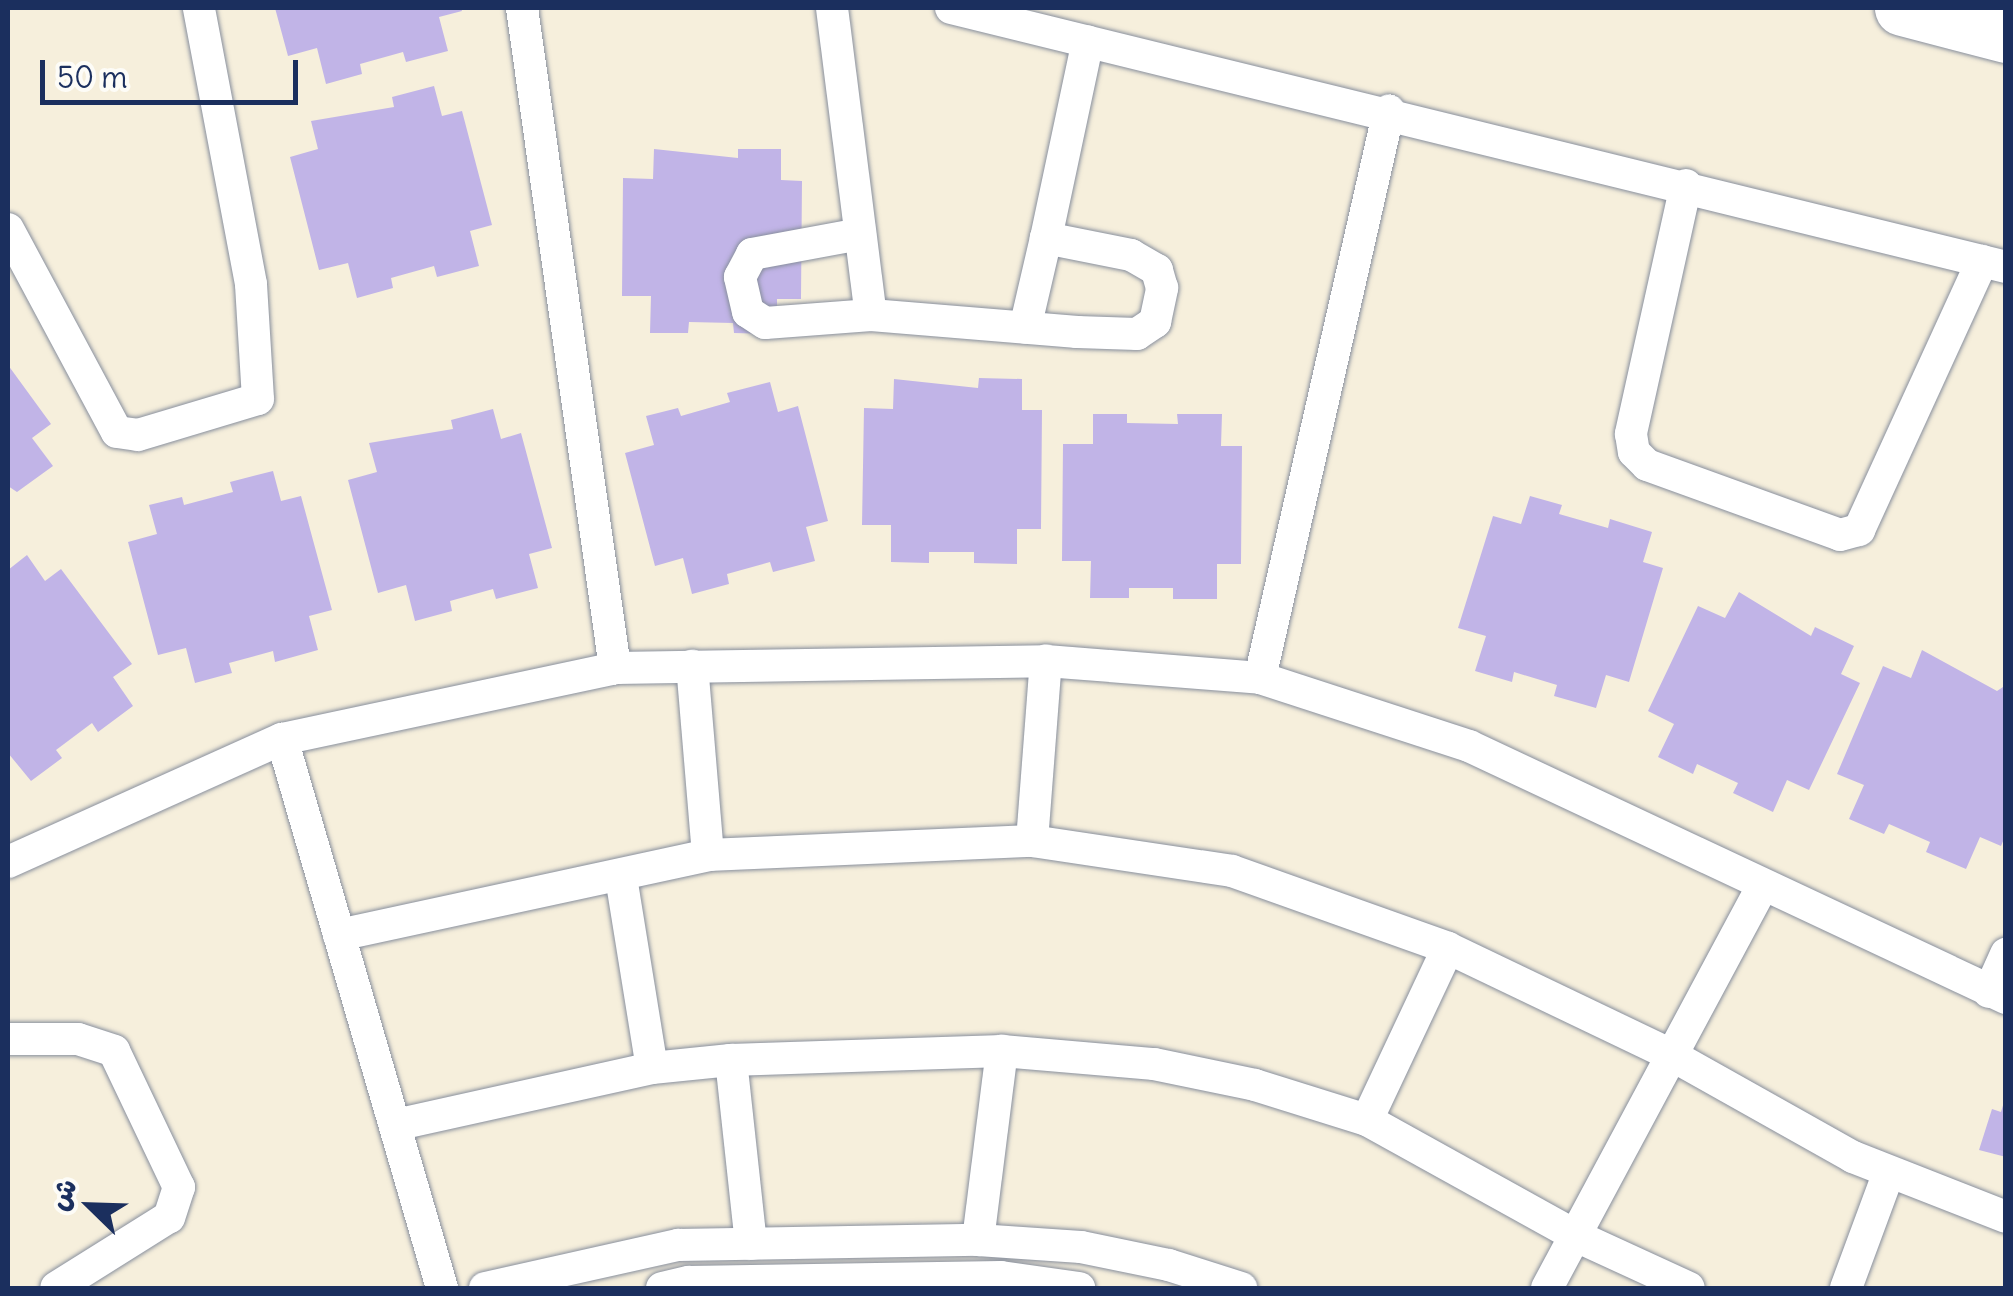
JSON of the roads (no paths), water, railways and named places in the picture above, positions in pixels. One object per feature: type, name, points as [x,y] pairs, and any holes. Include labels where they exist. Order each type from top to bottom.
[{"type":"highway","points":[[1902,8],[2006,35]]},
{"type":"street","points":[[8,230],[117,432],[138,435],[258,399],[251,284],[199,8]]},
{"type":"street","points":[[522,8],[615,668]]},
{"type":"street","points":[[832,8],[871,315]]},
{"type":"street","points":[[951,8],[1389,110],[1994,264],[1859,530],[1840,535],[1647,465],[1634,452],[1631,434],[1686,186]]},
{"type":"street","points":[[1026,328],[1088,42]]},
{"type":"street","points":[[1260,678],[1389,110]]},
{"type":"street","points":[[860,234],[752,254],[740,276],[748,312],[766,323],[871,315],[1137,334],[1156,322],[1162,288],[1152,264],[1046,238]]},
{"type":"street","points":[[1032,842],[1046,660]]},
{"type":"street","points":[[8,862],[282,738],[615,668],[1046,660],[1260,678],[1469,746],[1997,995],[2006,954]]},
{"type":"street","points":[[692,666],[708,855]]},
{"type":"street","points":[[282,738],[442,1288]]},
{"type":"street","points":[[340,935],[708,855],[1032,842],[1232,871],[1448,948],[1673,1056],[1890,1172],[2006,1217]]},
{"type":"street","points":[[620,877],[652,1068]]},
{"type":"street","points":[[1547,1288],[1762,887]]},
{"type":"street","points":[[1367,1120],[1448,948]]},
{"type":"street","points":[[8,1039],[78,1039],[114,1051],[179,1187],[169,1216],[56,1288]]},
{"type":"street","points":[[395,1125],[652,1068],[731,1060],[1002,1051],[1154,1064],[1255,1084],[1367,1120],[1576,1236],[1689,1288]]},
{"type":"street","points":[[978,1240],[1002,1051]]},
{"type":"street","points":[[731,1060],[751,1244]]},
{"type":"street","points":[[1846,1288],[1890,1172]]},
{"type":"street","points":[[485,1288],[678,1245],[978,1240],[1081,1247],[1170,1265],[1241,1288]]},
{"type":"street","points":[[662,1288],[689,1282],[1000,1277],[1070,1288]]}]
